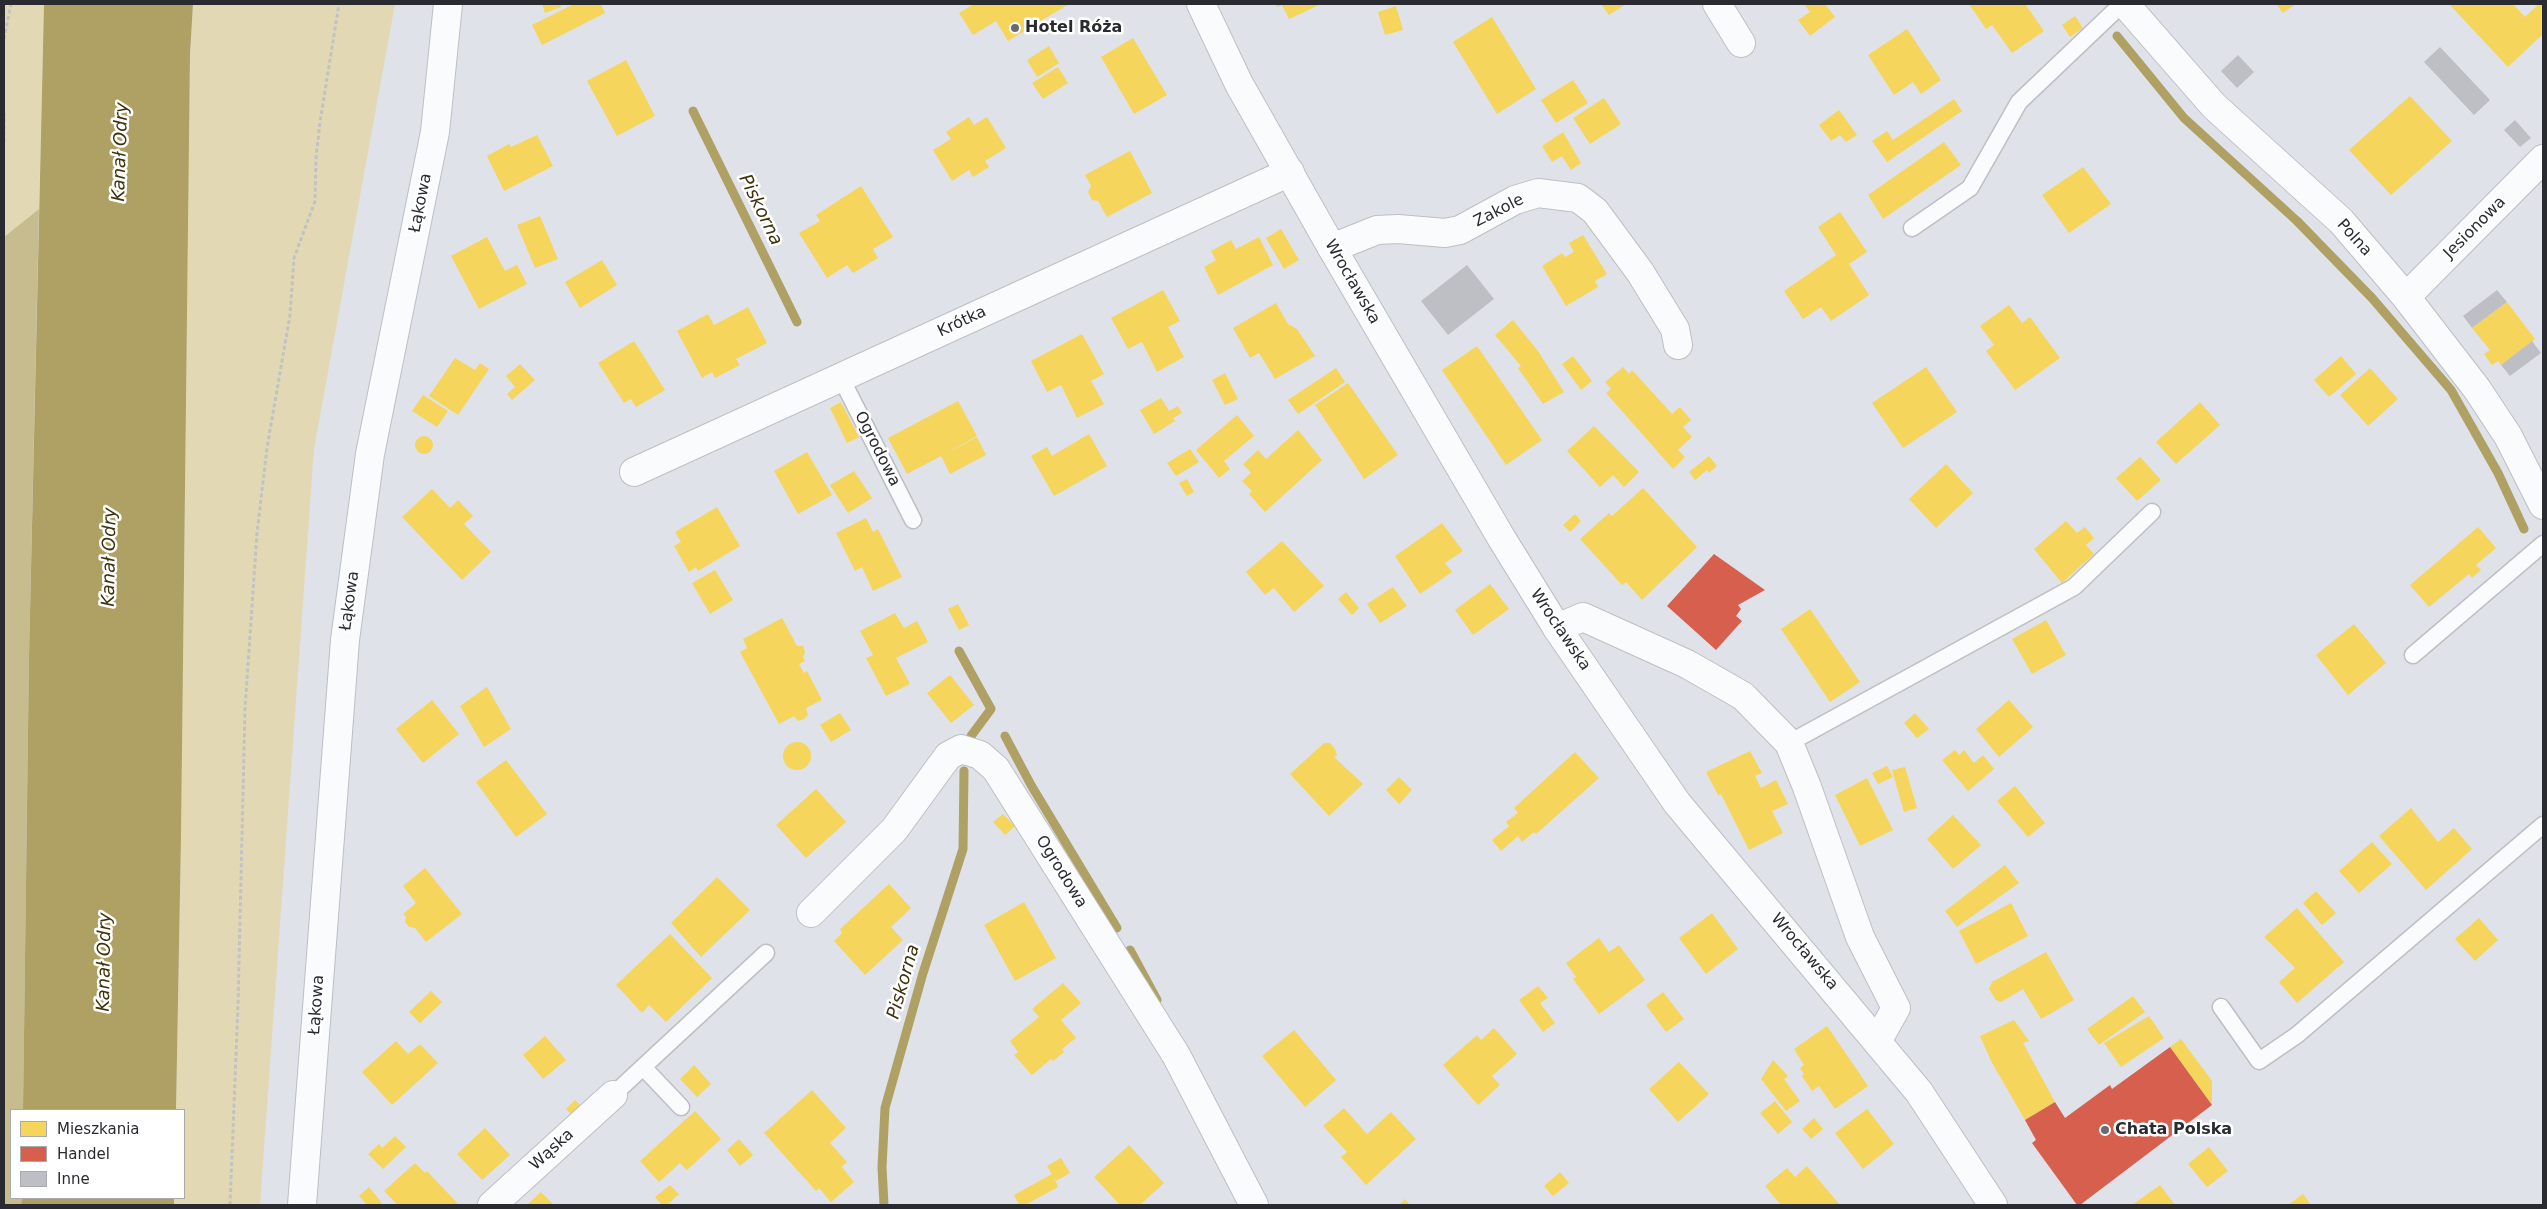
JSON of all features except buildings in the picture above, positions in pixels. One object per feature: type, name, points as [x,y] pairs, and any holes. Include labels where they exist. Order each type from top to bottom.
[{"type":"street","name":"Łąkowa","points":[[302,1205],[345,640],[370,454],[435,132],[448,4]]},
{"type":"street","name":"Wrocławska","points":[[1201,4],[1239,84],[1332,248],[1502,539],[1557,628],[1677,803],[1920,1092],[1993,1205]]},
{"type":"street","points":[[1717,4],[1741,42]]},
{"type":"street","name":"Polna","points":[[2124,4],[2214,106],[2340,221],[2406,298],[2477,389],[2508,436],[2543,505]]},
{"type":"street","name":"Jesionowa","points":[[2406,298],[2543,159]]},
{"type":"street","name":"Krótka","points":[[634,472],[1290,172]]},
{"type":"street","name":"Zakole","points":[[1332,248],[1377,230],[1398,229],[1446,233],[1460,230],[1515,200],[1538,193],[1578,198],[1595,211],[1640,272],[1675,329],[1678,345]]},
{"type":"street","points":[[1557,628],[1583,617],[1687,664],[1743,696],[1789,743],[1807,787],[1860,937],[1896,1008],[1878,1040]]},
{"type":"street","name":"Ogrodowa","points":[[811,913],[894,830],[948,756],[961,749],[980,755],[996,769],[1176,1055],[1254,1205]]},
{"type":"street","name":"Wąska","points":[[492,1205],[613,1095]]},
{"type":"lane","points":[[1912,228],[1970,188],[2019,102],[2124,4]]},
{"type":"lane","name":"Ogrodowa","points":[[840,378],[913,520]]},
{"type":"lane","points":[[1789,743],[2074,587],[2152,512]]},
{"type":"lane","points":[[2413,655],[2543,544]]},
{"type":"lane","points":[[2221,1007],[2259,1061],[2297,1035],[2543,825]]},
{"type":"lane","points":[[613,1095],[766,953]]},
{"type":"lane","points":[[643,1067],[682,1107]]},
{"type":"path","points":[[4,39],[12,4]]},
{"type":"path","points":[[230,1205],[238,1005],[245,709],[256,533],[271,422],[290,315],[294,258],[315,202],[316,158],[320,122],[339,4]]},
{"type":"path","points":[[4,112],[4,142]]},
{"type":"shaded area","points":[[4,4],[44,4],[39,209],[4,237]]},
{"type":"shaded area","points":[[193,4],[395,4],[314,449],[260,1205],[174,1205],[174,1199],[185,1199],[185,1109],[176,1109],[190,54]]},
{"type":"shaded area","points":[[39,209],[29,656],[23,1109],[10,1109],[10,1199],[22,1199],[21,1205],[4,1205],[4,237]]},
{"type":"water","name":"Kanał Odry","points":[[44,4],[193,4],[190,54],[176,1109],[23,1109],[29,656]]},
{"type":"water","points":[[22,1199],[174,1199],[174,1205],[21,1205]]},
{"type":"waterway","points":[[2117,36],[2184,118],[2297,221],[2372,298],[2451,390],[2498,473],[2524,529]]},
{"type":"waterway","name":"Piskorna","points":[[693,111],[797,322]]},
{"type":"waterway","name":"Piskorna","points":[[959,651],[991,709],[971,736]]},
{"type":"waterway","points":[[1005,736],[1031,785],[1117,928]]},
{"type":"waterway","name":"Piskorna","points":[[884,1205],[882,1167],[885,1108],[923,973],[963,849],[964,771]]},
{"type":"waterway","points":[[1130,950],[1157,1000]]},
{"type":"place","name":"Hotel Róża","points":[[1015,28]]},
{"type":"place","name":"Chata Polska","points":[[2105,1130]]}]
